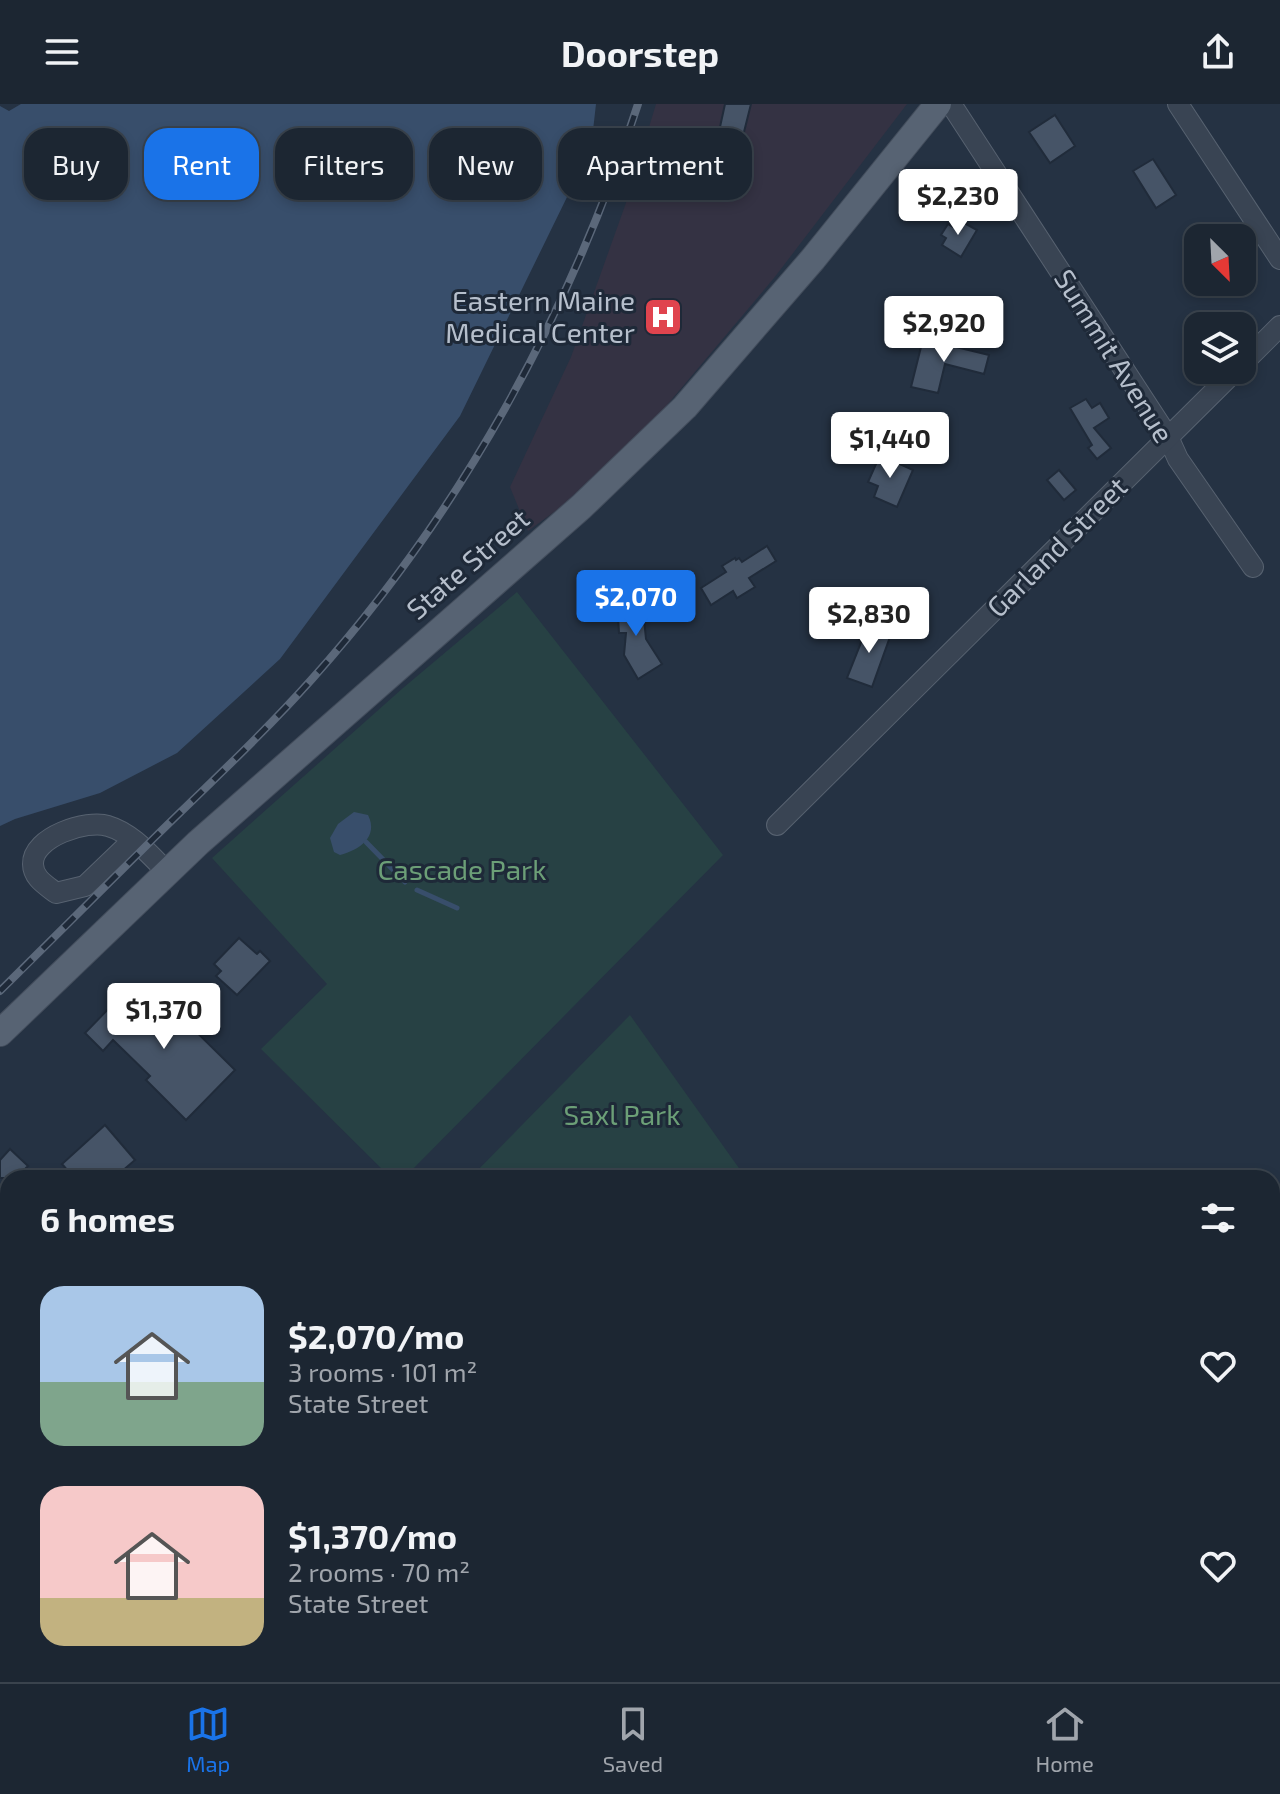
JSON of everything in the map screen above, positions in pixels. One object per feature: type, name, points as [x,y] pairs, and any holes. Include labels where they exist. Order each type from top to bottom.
[{"type":"main road","name":"State Street","points":[[0,1033],[273,775],[581,507],[685,407],[813,259],[938,104]]},
{"type":"street","name":"Summit Avenue","points":[[951,104],[1168,437],[1178,459],[1253,567]]},
{"type":"street","points":[[1178,104],[1280,259]]},
{"type":"street","points":[[1256,350],[1280,326]]},
{"type":"street","name":"Garland Street","points":[[777,825],[1222,384]]},
{"type":"street","points":[[133,840],[85,886],[56,893],[35,873],[32,863],[37,849],[65,831],[92,822],[113,827],[133,840],[167,872]]},
{"type":"shaded area","name":"Eastern Maine Medical Center","points":[[656,104],[907,104],[774,278],[662,411],[561,507],[528,531],[510,487],[571,357],[627,200],[752,200],[752,128],[649,128]]},
{"type":"green space","name":"Cascade Park","points":[[517,592],[723,855],[412,1170],[383,1170],[261,1049],[327,984],[212,858],[403,688]]},
{"type":"green space","name":"Saxl Park","points":[[630,1015],[740,1170],[478,1170]]},
{"type":"water","points":[[21,104],[596,104],[593,128],[558,128],[558,200],[566,200],[460,416],[280,659],[177,753],[100,793],[0,826],[0,106],[9,111]]},
{"type":"water","points":[[354,812],[368,815],[371,830],[360,846],[340,855],[334,852],[330,838],[338,824]]},
{"type":"building","points":[[725,104],[751,104],[745,128],[720,128]]},
{"type":"building","points":[[1055,115],[1075,146],[1050,163],[1029,132]]},
{"type":"building","points":[[1153,159],[1176,195],[1156,208],[1133,171]]},
{"type":"building","points":[[957,219],[977,230],[961,257],[942,245],[946,238],[941,235],[948,224],[953,227]]},
{"type":"building","points":[[923,339],[989,355],[984,374],[945,364],[938,393],[911,387]]},
{"type":"building","points":[[1086,399],[1092,408],[1100,403],[1109,418],[1094,428],[1111,448],[1097,459],[1088,448],[1092,445],[1070,408]]},
{"type":"building","points":[[880,455],[913,470],[897,507],[874,497],[878,486],[868,482]]},
{"type":"building","points":[[1059,470],[1076,490],[1064,500],[1047,480]]},
{"type":"building","points":[[767,546],[776,561],[749,578],[755,587],[737,598],[733,591],[711,605],[701,588],[726,572],[722,566],[735,558],[742,562]]},
{"type":"building","points":[[642,599],[646,639],[662,664],[638,679],[624,655],[626,633],[619,633],[617,601]]},
{"type":"building","points":[[864,624],[891,634],[872,687],[847,678],[862,640],[859,639]]},
{"type":"building","points":[[239,938],[270,961],[237,995],[216,976],[221,971],[214,964]]},
{"type":"building","points":[[135,988],[155,1009],[164,1000],[235,1070],[186,1120],[146,1080],[150,1076],[113,1040],[103,1051],[85,1033],[117,1000],[120,1003]]},
{"type":"building","points":[[105,1125],[135,1160],[123,1170],[67,1170],[62,1164]]},
{"type":"building","points":[[10,1149],[28,1166],[24,1170],[0,1170],[0,1160]]},
{"type":"waterway","points":[[366,842],[405,882]]},
{"type":"waterway","points":[[417,890],[457,908]]},
{"type":"railway","points":[[0,991],[312,679],[366,616],[416,549],[462,480],[544,335],[611,182],[638,104]]},
{"type":"place","name":"Eastern Maine Medical Center","points":[[663,317]]}]
